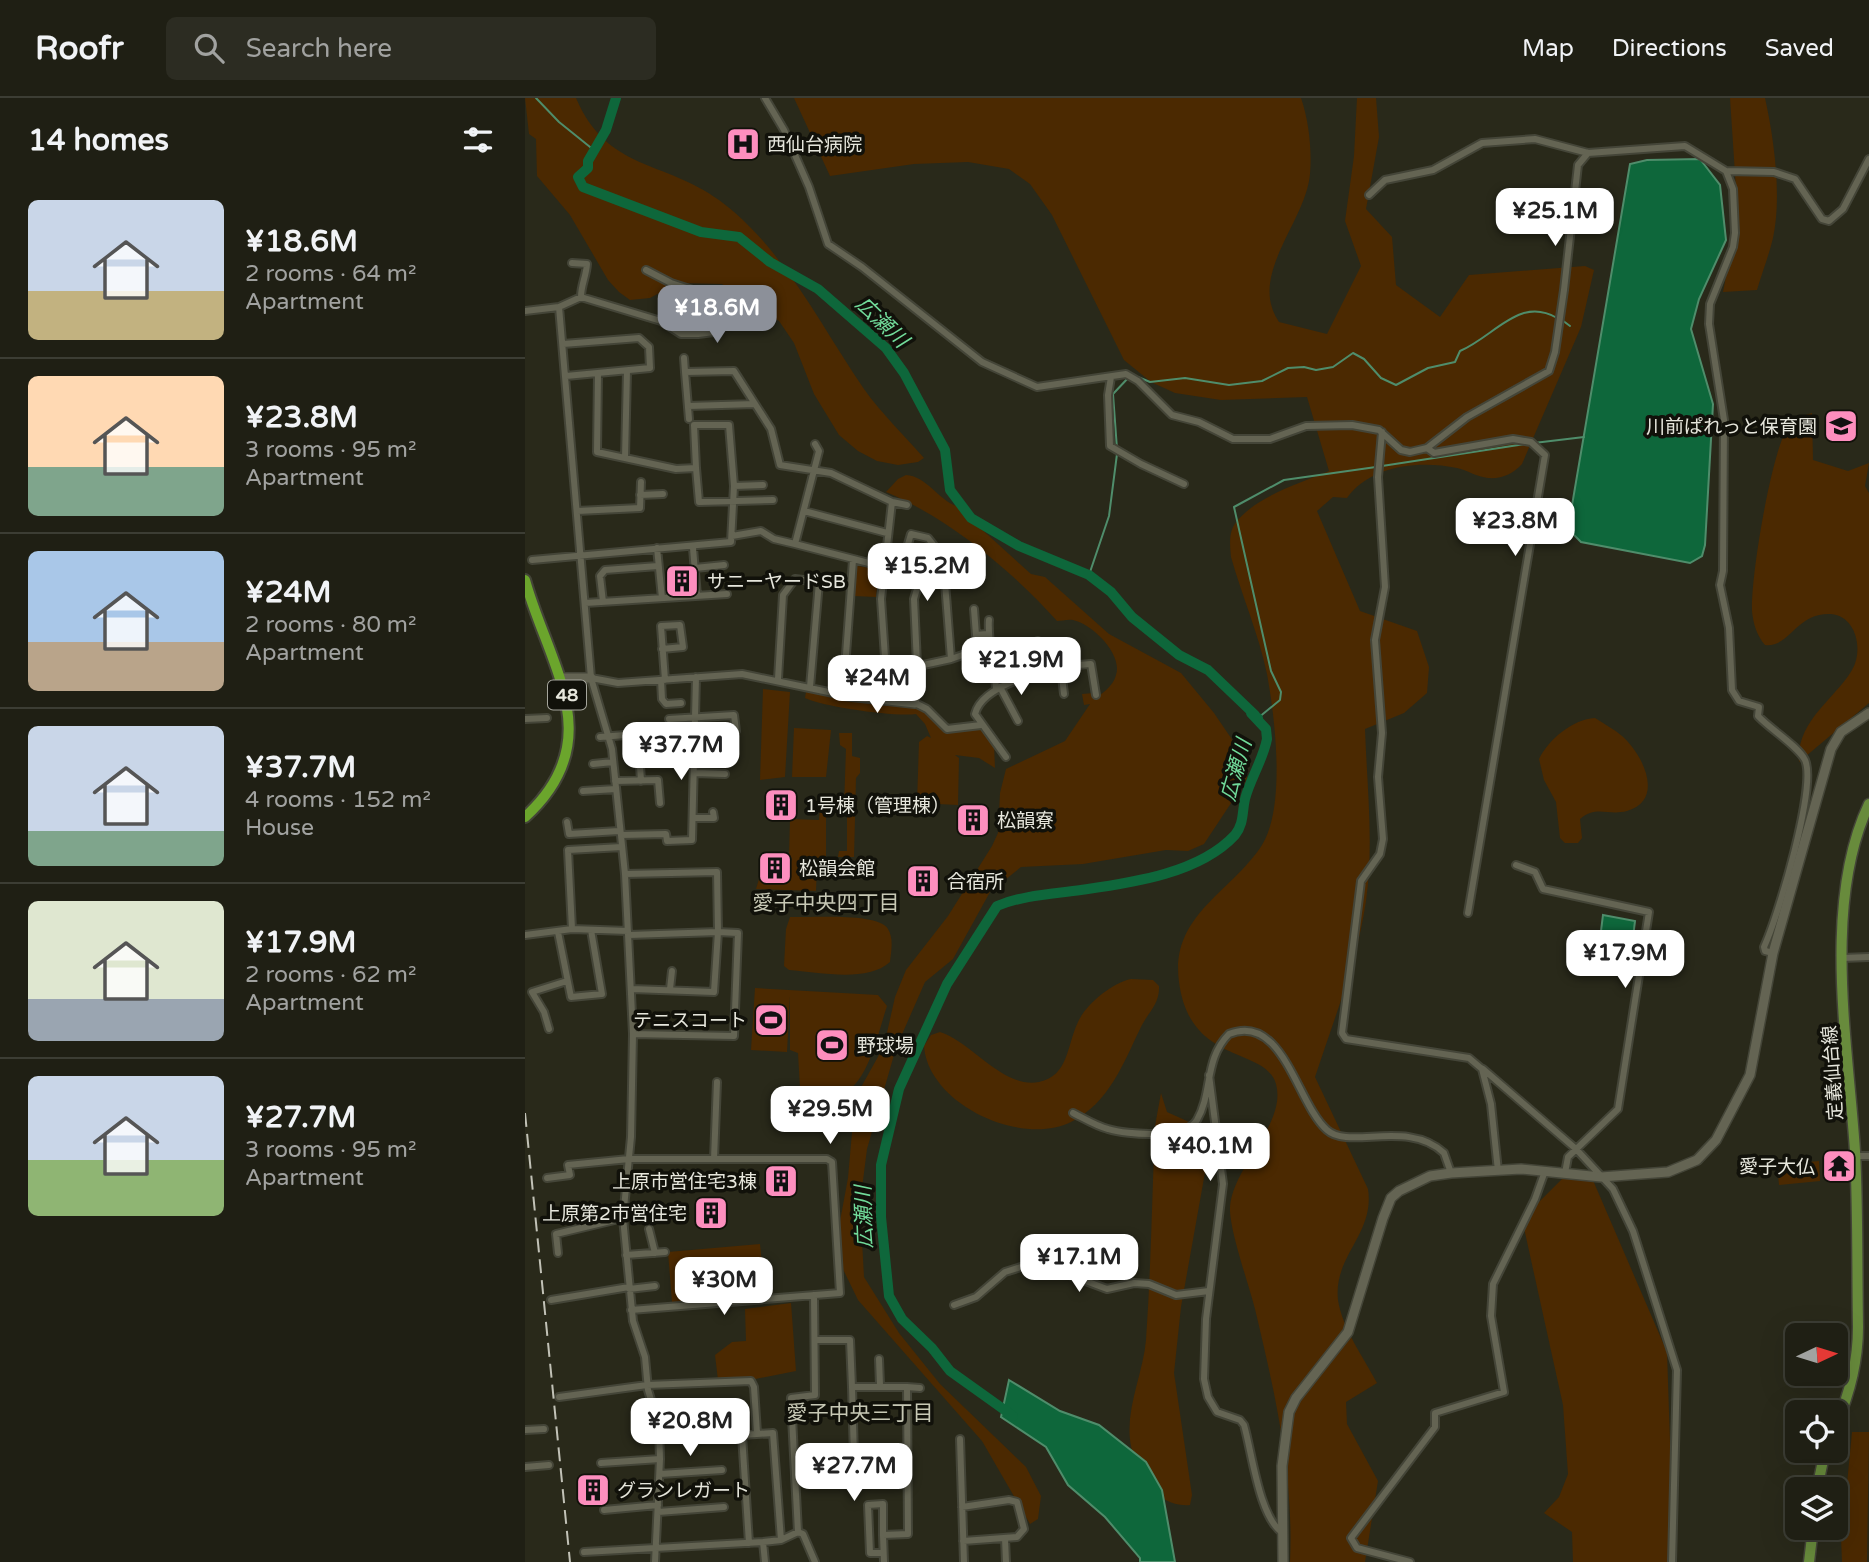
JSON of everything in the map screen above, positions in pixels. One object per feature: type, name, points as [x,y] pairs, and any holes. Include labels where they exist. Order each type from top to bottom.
[{"type":"highway","name":"48","points":[[525,580],[562,678],[570,722],[567,752],[557,779],[525,817]]},
{"type":"main road","name":"定義仙台線","points":[[1846,1400],[1853,1382],[1858,1355],[1855,1156],[1842,958],[1845,884],[1854,843],[1869,804]]},
{"type":"main road","points":[[1809,1562],[1812,1540]]},
{"type":"street","points":[[765,98],[784,130],[809,187],[828,244],[862,267],[982,362],[1037,387],[1061,386],[1121,373],[1130,375],[1172,415],[1199,422],[1233,439],[1261,441],[1313,425],[1365,426],[1382,432],[1405,452],[1427,449],[1467,417],[1549,371],[1555,352],[1564,290],[1578,165],[1588,153]]},
{"type":"street","points":[[1369,195],[1385,180],[1433,170],[1482,143],[1535,139],[1588,153],[1651,150],[1682,145],[1692,148],[1725,171],[1733,189],[1735,233],[1733,247],[1710,304],[1709,324],[1724,420],[1723,571],[1720,585],[1729,628],[1732,691],[1739,701],[1759,707],[1758,716],[1801,755],[1808,773],[1791,864],[1764,947],[1765,951],[1773,953]]},
{"type":"street","points":[[1725,171],[1774,172],[1795,178],[1822,219],[1829,220],[1843,209],[1869,159]]},
{"type":"street","points":[[572,263],[587,264],[581,285],[582,297]]},
{"type":"street","points":[[525,311],[559,307],[582,297],[661,321],[681,334],[713,332],[726,322],[735,307],[730,302],[671,283],[646,270]]},
{"type":"street","points":[[559,307],[591,678],[609,736],[625,874],[633,1034],[629,1159],[623,1219],[631,1310],[645,1357],[647,1385],[660,1438],[655,1562]]},
{"type":"street","points":[[563,344],[639,338],[649,347],[650,368],[566,376]]},
{"type":"street","points":[[684,358],[689,419]]},
{"type":"street","points":[[685,372],[734,370],[771,429],[780,465],[815,469],[842,478],[893,502],[907,505]]},
{"type":"street","points":[[625,458],[627,371]]},
{"type":"street","points":[[599,373],[597,452],[676,469],[696,468]]},
{"type":"street","points":[[1111,377],[1108,395],[1111,446],[1141,464],[1184,484]]},
{"type":"street","points":[[688,406],[755,404]]},
{"type":"street","points":[[532,560],[731,542],[732,536],[733,501],[734,486],[729,425],[694,425],[699,502],[733,501],[773,500]]},
{"type":"street","points":[[1382,432],[1380,467],[1385,587],[1375,640],[1382,733],[1378,776],[1384,839],[1380,854],[1361,881],[1342,1036],[1346,1039],[1469,1058],[1576,1149],[1613,1189],[1633,1231],[1677,1370],[1672,1562]]},
{"type":"street","points":[[1427,449],[1434,453],[1521,440],[1537,446],[1545,456],[1468,914]]},
{"type":"street","points":[[795,544],[819,451],[815,444]]},
{"type":"street","points":[[577,511],[640,508],[641,482]]},
{"type":"street","points":[[734,486],[763,485]]},
{"type":"street","points":[[640,495],[663,494]]},
{"type":"street","points":[[888,701],[881,599],[882,568],[893,502]]},
{"type":"street","points":[[804,511],[887,533]]},
{"type":"street","points":[[732,536],[761,531],[774,539],[900,571],[911,534],[931,542],[943,557],[951,659]]},
{"type":"street","points":[[915,704],[914,599],[931,542]]},
{"type":"street","points":[[657,548],[662,598]]},
{"type":"street","points":[[693,548],[697,596]]},
{"type":"street","points":[[843,695],[853,560]]},
{"type":"street","points":[[695,568],[724,565]]},
{"type":"street","points":[[603,602],[600,576],[605,570],[658,566]]},
{"type":"street","points":[[778,680],[783,595],[795,579],[819,582],[810,687]]},
{"type":"street","points":[[585,603],[727,594]]},
{"type":"street","points":[[974,609],[976,635],[988,634]]},
{"type":"street","points":[[989,620],[988,634],[998,688],[1018,720]]},
{"type":"street","points":[[662,649],[683,646],[680,625],[660,626],[666,704],[681,703]]},
{"type":"street","points":[[994,657],[1038,641]]},
{"type":"street","points":[[916,664],[951,659],[974,651]]},
{"type":"street","points":[[1006,757],[975,714],[978,704],[998,688],[1045,669],[1091,664],[1096,695]]},
{"type":"street","points":[[1061,668],[1064,694]]},
{"type":"street","points":[[562,678],[591,678],[617,683],[742,674],[843,695],[915,704],[927,709],[947,729],[981,725]]},
{"type":"street","points":[[567,822],[569,834],[666,834],[667,841],[696,840],[692,818],[696,677]]},
{"type":"street","points":[[1283,1562],[1282,1466],[1289,1412],[1296,1398],[1338,1349],[1347,1332],[1391,1198],[1411,1182],[1451,1173],[1545,1171],[1601,1177],[1676,1170],[1697,1160],[1716,1140],[1750,1075],[1773,953],[1831,749],[1841,732],[1869,713]]},
{"type":"street","points":[[669,719],[734,715],[736,731]]},
{"type":"street","points":[[525,719],[547,718]]},
{"type":"street","points":[[600,737],[638,734],[641,780]]},
{"type":"street","points":[[593,764],[613,762]]},
{"type":"street","points":[[695,773],[725,774]]},
{"type":"street","points":[[583,791],[641,780],[658,780],[660,803]]},
{"type":"street","points":[[692,818],[714,818],[713,812]]},
{"type":"street","points":[[572,929],[568,850],[622,847]]},
{"type":"street","points":[[1515,866],[1535,872],[1543,889],[1649,912],[1618,1110],[1568,1157],[1565,1173]]},
{"type":"street","points":[[625,874],[716,872],[718,932],[715,992],[632,989]]},
{"type":"street","points":[[525,935],[572,929],[629,933],[738,933],[734,1035],[633,1034]]},
{"type":"street","points":[[558,932],[571,997],[602,994],[591,930]]},
{"type":"street","points":[[1842,958],[1869,957]]},
{"type":"street","points":[[670,989],[672,971]]},
{"type":"street","points":[[549,1029],[544,1012],[531,992],[566,981]]},
{"type":"street","points":[[1073,1113],[1121,1132],[1182,1131],[1195,1124],[1198,1118],[1208,1073],[1217,1049],[1229,1034],[1245,1032],[1264,1037],[1279,1050],[1315,1117],[1325,1129],[1340,1136],[1394,1134],[1422,1140],[1444,1153],[1451,1173]]},
{"type":"street","points":[[1482,1069],[1491,1104],[1499,1171]]},
{"type":"street","points":[[1208,1073],[1223,1184],[1209,1291],[1203,1366],[1208,1397],[1217,1412],[1240,1419],[1244,1425],[1269,1515],[1276,1529],[1283,1533]]},
{"type":"street","points":[[714,1159],[717,1082]]},
{"type":"street","points":[[1855,1156],[1869,1156]]},
{"type":"street","points":[[547,1178],[570,1175],[568,1165],[629,1159],[827,1159],[832,1162],[839,1293],[631,1310]]},
{"type":"street","points":[[1410,1562],[1357,1548],[1351,1538],[1436,1427],[1435,1413],[1504,1392],[1493,1333],[1493,1283],[1535,1199],[1545,1171]]},
{"type":"street","points":[[558,1253],[556,1234],[623,1219]]},
{"type":"street","points":[[649,1229],[655,1253]]},
{"type":"street","points":[[626,1255],[664,1252]]},
{"type":"street","points":[[954,1305],[977,1297],[1005,1272],[1024,1266],[1059,1271],[1107,1289],[1134,1283],[1149,1284],[1176,1295],[1209,1291]]},
{"type":"street","points":[[551,1300],[655,1286]]},
{"type":"street","points":[[798,1532],[791,1398],[815,1395],[814,1344],[817,1340],[814,1295]]},
{"type":"street","points":[[817,1340],[850,1340],[855,1470],[842,1475]]},
{"type":"street","points":[[879,1359],[880,1385]]},
{"type":"street","points":[[559,1397],[647,1385],[751,1381],[754,1387],[757,1433]]},
{"type":"street","points":[[852,1387],[880,1385],[920,1388]]},
{"type":"street","points":[[869,1529],[908,1534],[907,1387]]},
{"type":"street","points":[[525,1430],[544,1429]]},
{"type":"street","points":[[749,1543],[742,1435],[757,1433],[773,1433],[781,1540]]},
{"type":"street","points":[[660,1438],[718,1435]]},
{"type":"street","points":[[960,1439],[964,1562]]},
{"type":"street","points":[[796,1466],[854,1457]]},
{"type":"street","points":[[601,1463],[660,1459]]},
{"type":"street","points":[[525,1467],[549,1465]]},
{"type":"street","points":[[660,1474],[722,1470]]},
{"type":"street","points":[[961,1507],[1009,1500],[1017,1502],[1024,1529],[1017,1536],[963,1541]]},
{"type":"street","points":[[884,1553],[870,1553],[868,1505],[883,1504],[883,1532],[884,1553],[884,1562]]},
{"type":"street","points":[[604,1510],[725,1507]]},
{"type":"street","points":[[584,1552],[763,1542],[781,1540],[798,1532]]},
{"type":"street","points":[[798,1532],[803,1534],[815,1562]]},
{"type":"street","points":[[1005,1538],[1006,1562]]},
{"type":"street","points":[[763,1542],[765,1562]]},
{"type":"shaded area","points":[[525,98],[576,98],[589,122],[620,152],[698,187],[742,219],[799,288],[871,398],[924,458],[918,462],[898,465],[877,461],[858,451],[839,435],[814,394],[794,343],[779,321],[722,284],[678,283],[650,298],[630,300],[619,292],[608,280],[570,215],[537,176],[536,139],[529,134]]},
{"type":"shaded area","points":[[794,98],[1301,98],[1309,136],[1310,174],[1299,211],[1274,267],[1270,286],[1271,304],[1279,322],[1327,334],[1361,266],[1345,221],[1354,156],[1357,98],[1376,98],[1379,137],[1366,209],[1392,237],[1396,285],[1440,317],[1469,275],[1585,266],[1594,270],[1581,327],[1519,468],[1507,475],[1493,478],[1443,466],[1412,465],[1397,468],[1369,478],[1347,498],[1333,497],[1317,511],[1360,611],[1417,631],[1429,667],[1427,693],[1404,713],[1365,729],[1370,837],[1366,901],[1351,968],[1315,1077],[1368,1189],[1366,1219],[1347,1257],[1338,1284],[1340,1311],[1377,1383],[1346,1402],[1347,1424],[1378,1481],[1365,1562],[1290,1562],[1289,1498],[1281,1435],[1255,1309],[1233,1229],[1230,1207],[1240,1176],[1274,1114],[1276,1084],[1269,1072],[1258,1064],[1227,1050],[1197,1028],[1186,1009],[1179,982],[1179,959],[1184,939],[1193,922],[1262,845],[1274,808],[1277,761],[1270,692],[1260,645],[1231,557],[1230,538],[1237,521],[1256,504],[1329,471],[1307,397],[1221,400],[1175,393],[1151,382],[1124,360],[1052,215],[1030,184],[1009,169],[968,162],[914,164],[830,176]]},
{"type":"shaded area","points":[[1730,98],[1765,98],[1774,149],[1777,204],[1773,238],[1757,290],[1723,292],[1735,232],[1737,204]]},
{"type":"shaded area","points":[[1700,159],[1720,185],[1726,240],[1699,299],[1691,329],[1713,404],[1705,545],[1702,556],[1690,563],[1581,542],[1568,529],[1630,164],[1647,160]]},
{"type":"shaded area","points":[[1812,413],[1813,460],[1848,471],[1869,463],[1865,486],[1869,493],[1869,703],[1799,762],[1804,734],[1818,712],[1845,681],[1856,662],[1857,653],[1852,627],[1840,616],[1831,614],[1809,618],[1781,641],[1765,645],[1753,620],[1755,572],[1774,466],[1788,427],[1797,419]]},
{"type":"shaded area","points":[[906,475],[920,479],[956,506],[1031,574],[1045,577],[1109,634],[1181,673],[1214,713],[1246,760],[1247,779],[1204,844],[1188,851],[1166,850],[1083,864],[1021,867],[990,892],[953,959],[925,982],[896,1048],[867,1149],[860,1204],[864,1277],[899,1333],[940,1384],[1026,1467],[1041,1496],[1038,1519],[1030,1524],[982,1441],[858,1300],[840,1263],[838,1232],[848,1178],[855,1098],[884,1046],[895,997],[906,970],[948,916],[992,846],[998,833],[1000,793],[1006,769],[1065,741],[1090,704],[1084,705],[1082,694],[1094,693],[1095,699],[1113,682],[1117,667],[1110,649],[1089,627],[1073,620],[1057,621],[1000,565],[956,531],[886,492],[898,479]]},
{"type":"shaded area","points":[[857,566],[879,569],[876,597],[854,596]]},
{"type":"shaded area","points":[[763,689],[790,692],[785,777],[760,780]]},
{"type":"shaded area","points":[[806,692],[888,706],[914,706],[953,731],[981,728],[994,745],[995,768],[979,758],[955,755],[959,758],[958,805],[917,803],[919,742],[927,736],[931,738],[925,724],[916,714],[877,713],[827,705],[805,698]]},
{"type":"shaded area","points":[[1595,718],[1622,736],[1637,753],[1647,776],[1648,787],[1639,805],[1627,811],[1591,813],[1580,819],[1582,838],[1578,843],[1565,843],[1560,838],[1556,802],[1544,780],[1539,759],[1549,744],[1563,731],[1578,722]]},
{"type":"shaded area","points":[[794,728],[831,730],[826,777],[792,777]]},
{"type":"shaded area","points":[[839,733],[852,733],[852,756],[860,758],[860,773],[856,778],[854,857],[838,857],[839,851],[847,851],[847,807],[844,806],[846,749],[840,745]]},
{"type":"shaded area","points":[[820,808],[826,810],[826,865],[817,866],[816,891],[756,889],[759,879],[780,880],[783,872],[788,873],[792,858],[789,856],[790,819],[819,820]]},
{"type":"shaded area","points":[[1603,915],[1635,921],[1633,937],[1601,931]]},
{"type":"shaded area","points":[[790,917],[858,918],[882,924],[891,937],[890,962],[869,972],[856,974],[789,970],[784,966],[786,929]]},
{"type":"shaded area","points":[[1131,979],[1153,980],[1159,986],[1155,1004],[1113,1082],[1095,1104],[1071,1122],[1050,1128],[1028,1129],[980,1115],[959,1102],[942,1086],[929,1067],[924,1046],[931,1035],[940,1032],[952,1037],[1013,1079],[1039,1082],[1049,1079],[1062,1066],[1074,1031],[1087,1008],[1108,990]]},
{"type":"shaded area","name":"野球場","points":[[755,988],[878,995],[887,1006],[869,1060],[851,1089],[837,1096],[821,1096],[800,1088],[798,1053],[790,1050],[790,996],[787,1052],[751,1050]]},
{"type":"shaded area","points":[[1161,1093],[1167,1112],[1198,1126],[1207,1125],[1209,1150],[1181,1307],[1174,1373],[1192,1495],[1190,1505],[1168,1501],[1150,1487],[1134,1457],[1130,1433],[1132,1406],[1146,1340],[1155,1126]]},
{"type":"shaded area","points":[[1819,1161],[1820,1181],[1779,1185],[1777,1165]]},
{"type":"shaded area","points":[[1589,1171],[1667,1352],[1674,1562],[1573,1562],[1572,1532],[1544,1513],[1559,1497],[1568,1474],[1563,1405],[1522,1219],[1564,1177]]},
{"type":"shaded area","points":[[760,1244],[765,1294],[672,1302],[668,1252]]},
{"type":"shaded area","points":[[791,1303],[796,1371],[755,1379],[718,1380],[715,1355],[732,1342],[746,1341],[745,1309]]},
{"type":"shaded area","points":[[1009,1380],[1060,1411],[1099,1425],[1146,1462],[1162,1490],[1175,1562],[1140,1562],[1140,1558],[1105,1517],[1068,1485],[1046,1447],[1001,1417]]},
{"type":"shaded area","points":[[1852,1432],[1869,1432],[1867,1562],[1842,1562],[1841,1540],[1848,1540],[1848,1477]]},
{"type":"waterway","points":[[536,98],[559,122],[595,151]]},
{"type":"waterway","name":"広瀬川","points":[[616,98],[606,130],[588,161],[588,168],[578,177],[583,187],[701,232],[739,237],[770,262],[818,289],[886,348],[904,373],[945,450],[950,490],[971,518],[1019,546],[1089,575],[1111,592],[1132,617],[1179,655],[1208,670],[1255,715]]},
{"type":"waterway","points":[[1138,377],[1150,382],[1185,378],[1229,385],[1262,381],[1288,368],[1304,367],[1316,370],[1333,367],[1353,353],[1364,359],[1381,378],[1396,385],[1428,368],[1455,362],[1460,351],[1519,315],[1543,312],[1557,318]]},
{"type":"waterway","points":[[1562,320],[1570,326]]},
{"type":"waterway","points":[[1117,449],[1113,394],[1129,377]]},
{"type":"waterway","points":[[1534,443],[1584,437]]},
{"type":"waterway","points":[[1382,466],[1525,444]]},
{"type":"waterway","points":[[1089,575],[1109,516],[1117,454]]},
{"type":"waterway","points":[[1258,718],[1280,700],[1281,692],[1271,671],[1234,507],[1284,480],[1376,467]]},
{"type":"waterway","name":"広瀬川","points":[[1013,1416],[950,1371],[932,1348],[902,1319],[889,1296],[881,1217],[881,1165],[899,1089],[947,984],[997,906],[1028,897],[1121,884],[1163,874],[1203,859],[1235,835],[1241,822],[1247,792],[1267,739],[1266,729],[1251,713],[1258,718]]},
{"type":"railway","points":[[525,1113],[570,1562]]},
{"type":"place","name":"西仙台病院","points":[[743,144]]},
{"type":"place","name":"川前ぱれっと保育園","points":[[1841,426]]},
{"type":"place","name":"サニーヤードSB","points":[[682,581]]},
{"type":"place","name":"1号棟（管理棟）","points":[[781,805]]},
{"type":"place","name":"松韻寮","points":[[973,820]]},
{"type":"place","name":"松韻会館","points":[[775,868]]},
{"type":"place","name":"合宿所","points":[[923,881]]},
{"type":"place","name":"テニスコート","points":[[771,1020]]},
{"type":"place","name":"野球場","points":[[832,1045]]},
{"type":"place","name":"愛子大仏","points":[[1839,1166]]},
{"type":"place","name":"上原市営住宅3棟","points":[[781,1181]]},
{"type":"place","name":"上原第2市営住宅","points":[[711,1213]]},
{"type":"place","name":"グランレガート","points":[[593,1490]]},
{"type":"district","name":"愛子中央四丁目","points":[[826,903]]},
{"type":"district","name":"愛子中央三丁目","points":[[860,1413]]}]
